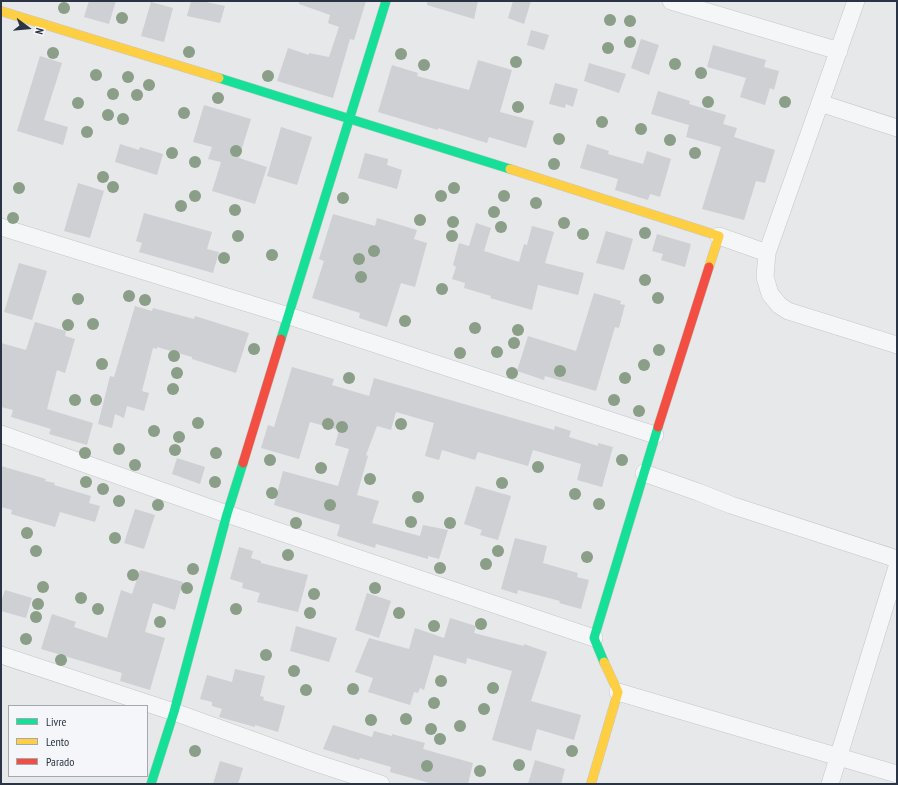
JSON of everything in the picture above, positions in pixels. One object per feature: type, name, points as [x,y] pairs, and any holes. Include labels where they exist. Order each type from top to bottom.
[{"type":"street","points":[[151,784],[174,712],[227,514],[386,1]]},
{"type":"street","points":[[671,1],[838,51]]},
{"type":"street","points":[[856,1],[767,253],[765,277],[770,294],[779,305],[788,311],[897,345]]},
{"type":"street","points":[[1,11],[349,118],[719,236],[767,253]]},
{"type":"street","points":[[820,103],[897,128]]},
{"type":"street","points":[[1,227],[289,316],[656,435]]},
{"type":"street","points":[[591,784],[618,692],[594,638],[644,473],[719,236]]},
{"type":"street","points":[[1,434],[227,514],[594,638]]},
{"type":"street","points":[[644,473],[731,505],[897,559]]},
{"type":"street","points":[[830,784],[897,567]]},
{"type":"street","points":[[1,655],[174,712],[313,762],[381,784]]},
{"type":"street","points":[[618,692],[897,774]]},
{"type":"building","points":[[89,1],[116,1],[109,24],[84,17]]},
{"type":"building","points":[[191,1],[202,1],[225,6],[220,23],[187,16]]},
{"type":"building","points":[[299,1],[366,1],[354,40],[350,39],[333,98],[277,81],[288,48],[309,55],[309,53],[329,57],[339,27],[328,23],[330,15],[299,4]]},
{"type":"building","points":[[427,1],[478,1],[474,19],[427,5]]},
{"type":"building","points":[[513,1],[531,1],[524,24],[508,18]]},
{"type":"building","points":[[151,2],[173,8],[164,42],[141,36]]},
{"type":"building","points":[[531,30],[549,35],[544,50],[527,45]]},
{"type":"building","points":[[641,39],[659,45],[649,75],[631,68]]},
{"type":"building","points":[[713,45],[766,60],[764,67],[779,71],[774,90],[770,88],[765,105],[740,97],[746,78],[707,67]]},
{"type":"building","points":[[40,56],[62,63],[44,120],[68,127],[63,145],[17,131]]},
{"type":"building","points":[[478,60],[512,70],[500,112],[534,121],[526,148],[489,137],[487,143],[378,112],[392,65],[418,73],[417,76],[469,90]]},
{"type":"building","points":[[589,63],[626,74],[619,93],[584,81]]},
{"type":"building","points":[[555,83],[578,89],[573,107],[566,104],[565,108],[549,104]]},
{"type":"building","points":[[658,91],[690,101],[689,104],[726,115],[723,124],[737,128],[734,137],[775,150],[765,183],[756,181],[744,220],[702,209],[721,147],[686,137],[689,125],[651,114]]},
{"type":"building","points":[[204,105],[251,119],[239,158],[267,167],[255,204],[212,191],[221,162],[208,159],[212,147],[193,142]]},
{"type":"building","points":[[281,127],[312,137],[297,185],[267,176]]},
{"type":"building","points":[[120,144],[139,150],[140,147],[163,154],[157,175],[115,162]]},
{"type":"building","points":[[587,144],[609,151],[608,154],[643,164],[647,151],[671,159],[660,197],[650,194],[648,200],[615,190],[618,179],[580,168]]},
{"type":"building","points":[[365,153],[388,159],[387,165],[402,170],[397,189],[358,178]]},
{"type":"building","points":[[78,183],[104,191],[90,238],[64,231]]},
{"type":"building","points":[[144,213],[212,232],[207,249],[219,252],[213,273],[139,252],[142,243],[136,241]]},
{"type":"building","points":[[333,214],[375,226],[377,218],[417,230],[414,239],[427,243],[415,287],[401,283],[387,327],[359,318],[360,313],[312,298],[324,261],[319,259]]},
{"type":"building","points":[[476,223],[491,228],[484,251],[519,262],[524,244],[527,245],[532,226],[554,232],[545,263],[584,273],[578,295],[538,285],[532,310],[490,298],[491,296],[464,288],[465,283],[452,279],[456,267],[453,265],[459,243],[469,246]]},
{"type":"building","points":[[606,231],[633,239],[624,270],[596,263]]},
{"type":"building","points":[[657,234],[691,244],[685,267],[661,260],[663,254],[652,251]]},
{"type":"building","points":[[19,263],[47,271],[32,320],[4,312]]},
{"type":"building","points":[[594,293],[621,301],[620,304],[625,305],[619,328],[615,327],[596,391],[545,376],[544,380],[517,371],[528,336],[576,351]]},
{"type":"building","points":[[135,306],[152,311],[153,308],[194,319],[195,316],[249,333],[236,373],[192,359],[192,357],[157,347],[157,349],[153,348],[142,391],[149,393],[144,411],[127,406],[124,418],[115,414],[112,428],[98,424],[110,376],[114,377]]},
{"type":"building","points":[[35,322],[66,331],[65,336],[75,339],[65,373],[57,370],[47,409],[93,423],[87,445],[49,434],[51,429],[11,417],[13,410],[1,407],[1,343],[26,350]]},
{"type":"building","points":[[292,367],[334,379],[332,385],[369,396],[374,378],[554,430],[555,426],[571,431],[569,437],[598,446],[598,443],[613,447],[602,487],[577,480],[581,464],[533,450],[528,466],[478,452],[475,460],[442,450],[439,460],[425,456],[434,423],[396,412],[391,430],[377,426],[366,455],[368,456],[357,495],[379,501],[372,523],[420,536],[423,525],[448,530],[439,559],[428,556],[428,559],[376,544],[375,548],[337,536],[340,525],[274,505],[283,471],[338,486],[349,449],[335,445],[339,430],[310,422],[299,459],[261,448],[268,425],[274,427]]},
{"type":"building","points":[[177,458],[205,467],[200,484],[172,474]]},
{"type":"building","points":[[1,466],[46,479],[45,481],[55,483],[54,485],[91,496],[89,503],[100,506],[95,522],[60,512],[55,527],[11,514],[12,510],[1,507]]},
{"type":"building","points":[[476,486],[511,496],[498,540],[480,535],[482,530],[464,524]]},
{"type":"building","points":[[135,509],[155,515],[144,549],[124,543]]},
{"type":"building","points":[[515,538],[547,546],[543,563],[578,573],[577,577],[589,580],[581,609],[559,603],[560,601],[518,590],[517,594],[501,589]]},
{"type":"building","points":[[239,547],[253,551],[251,558],[261,561],[261,563],[308,575],[298,612],[257,602],[260,593],[242,588],[243,583],[230,579]]},
{"type":"building","points":[[140,570],[183,582],[175,610],[153,603],[145,632],[165,638],[150,690],[120,681],[122,673],[41,649],[52,614],[76,622],[74,627],[107,638],[121,590],[132,594]]},
{"type":"building","points":[[5,590],[32,598],[26,618],[1,611],[1,602]]},
{"type":"building","points":[[367,593],[391,601],[379,638],[355,630]]},
{"type":"building","points":[[450,618],[476,626],[474,633],[524,646],[524,644],[547,652],[531,701],[581,715],[574,740],[537,729],[531,751],[492,740],[512,671],[467,658],[466,664],[434,655],[424,690],[420,688],[418,693],[414,692],[410,705],[368,692],[373,678],[355,672],[369,638],[409,649],[415,628],[444,638]]},
{"type":"building","points":[[296,626],[337,638],[329,662],[290,651]]},
{"type":"building","points":[[235,669],[265,676],[260,696],[264,697],[263,700],[285,706],[278,732],[219,717],[222,709],[212,706],[212,702],[200,699],[207,675],[232,682]]},
{"type":"building","points":[[333,725],[372,737],[374,731],[392,736],[392,734],[425,743],[423,749],[473,763],[468,784],[433,784],[390,772],[391,767],[360,758],[359,760],[323,749]]},
{"type":"building","points":[[535,760],[565,769],[561,784],[528,784]]},
{"type":"building","points":[[220,761],[243,768],[238,784],[213,784]]},
{"type":"traffic: fast","points":[[281,339],[386,1]]},
{"type":"traffic: fast","points":[[219,78],[510,169]]},
{"type":"traffic: fast","points":[[604,662],[594,638],[658,427]]},
{"type":"traffic: fast","points":[[151,784],[174,712],[227,514],[243,463]]},
{"type":"traffic: slow","points":[[1,11],[219,78]]},
{"type":"traffic: slow","points":[[510,169],[719,236],[709,267]]},
{"type":"traffic: slow","points":[[591,784],[618,692],[604,662]]},
{"type":"traffic: jam","points":[[658,427],[709,267]]},
{"type":"traffic: jam","points":[[243,463],[281,339]]}]
